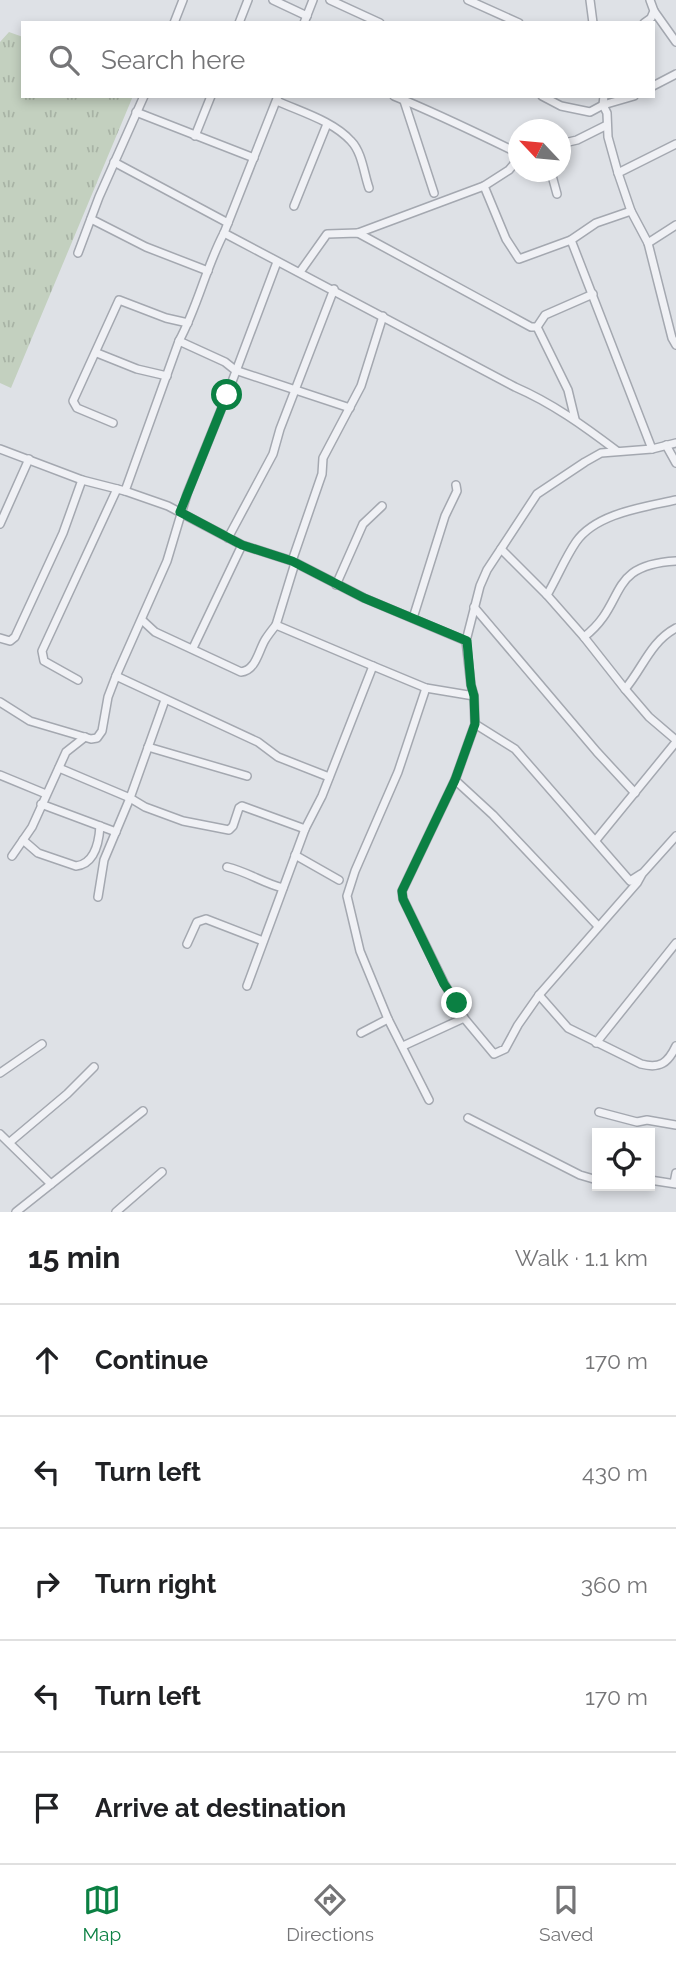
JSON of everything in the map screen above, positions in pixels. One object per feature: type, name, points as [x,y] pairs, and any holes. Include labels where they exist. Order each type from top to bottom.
[{"type":"street","points":[[175,21],[183,0]]},
{"type":"street","points":[[240,21],[248,0]]},
{"type":"street","points":[[273,0],[305,19],[313,0]]},
{"type":"street","points":[[330,0],[376,21]]},
{"type":"street","points":[[468,0],[515,21]]},
{"type":"street","points":[[590,0],[593,21]]},
{"type":"street","points":[[650,0],[654,11],[676,42]]},
{"type":"street","points":[[647,21],[654,11]]},
{"type":"street","points":[[655,85],[676,74]]},
{"type":"street","points":[[78,253],[143,98]]},
{"type":"street","points":[[195,136],[210,98]]},
{"type":"street","points":[[399,98],[439,113],[472,133],[508,148]]},
{"type":"street","points":[[546,98],[561,106],[590,112],[604,101],[622,98]]},
{"type":"street","points":[[78,680],[44,661],[42,651],[121,490],[277,99],[327,124],[353,143],[369,188]]},
{"type":"street","points":[[404,100],[434,192]]},
{"type":"street","points":[[604,101],[608,137],[618,173],[631,211],[648,243],[676,345]]},
{"type":"street","points":[[136,112],[254,158]]},
{"type":"street","points":[[294,206],[327,124]]},
{"type":"street","points":[[571,142],[607,125]]},
{"type":"street","points":[[618,173],[676,144]]},
{"type":"street","points":[[114,162],[228,223]]},
{"type":"street","points":[[300,272],[327,234],[358,233],[484,187],[508,171]]},
{"type":"street","points":[[554,182],[557,194]]},
{"type":"street","points":[[484,187],[506,239],[519,259],[572,240],[596,223],[631,211]]},
{"type":"street","points":[[91,219],[146,247],[208,271]]},
{"type":"street","points":[[648,243],[676,225]]},
{"type":"street","points":[[224,233],[538,397],[575,419],[617,451]]},
{"type":"street","points":[[358,233],[496,309],[531,327],[537,327]]},
{"type":"street","points":[[572,240],[652,449]]},
{"type":"street","points":[[0,702],[30,721],[85,737],[97,738],[102,731],[108,697],[167,561],[180,522],[180,512],[277,261]]},
{"type":"street","points":[[228,538],[273,454],[280,429],[334,289]]},
{"type":"street","points":[[537,327],[545,315],[593,294]]},
{"type":"street","points":[[113,423],[77,408],[73,401],[119,300],[166,318],[188,323]]},
{"type":"street","points":[[142,620],[155,632],[230,668],[246,672],[253,666],[266,638],[276,625],[322,474],[323,458],[361,386],[383,316]]},
{"type":"street","points":[[537,327],[568,390],[575,419]]},
{"type":"street","points":[[179,341],[225,362],[236,370],[350,408]]},
{"type":"street","points":[[97,353],[137,369],[167,376]]},
{"type":"street","points":[[642,874],[638,883],[539,995],[505,1049],[494,1054],[464,1018],[444,984],[407,908],[402,891],[455,780],[475,724],[467,641],[474,607],[487,570],[537,494],[601,453],[652,449],[676,443]]},
{"type":"street","points":[[666,445],[676,463]]},
{"type":"street","points":[[0,449],[82,480],[121,490],[180,512],[242,545],[294,562],[336,584],[467,641]]},
{"type":"street","points":[[0,524],[2,512],[29,459]]},
{"type":"street","points":[[0,638],[10,641],[16,637],[63,533],[82,480]]},
{"type":"street","points":[[413,618],[445,516],[457,491],[456,485]]},
{"type":"street","points":[[547,595],[577,540],[589,529],[622,512],[676,500]]},
{"type":"street","points":[[336,584],[363,524],[382,506]]},
{"type":"street","points":[[193,648],[242,545]]},
{"type":"street","points":[[501,549],[547,595],[649,717],[676,741],[596,841]]},
{"type":"street","points":[[584,637],[597,627],[621,585],[635,569],[659,562],[676,561]]},
{"type":"street","points":[[474,607],[635,793]]},
{"type":"street","points":[[276,625],[426,688],[474,696]]},
{"type":"street","points":[[625,689],[658,640],[676,628]]},
{"type":"street","points":[[247,986],[305,829],[329,777],[373,666]]},
{"type":"street","points":[[116,676],[258,742],[278,757],[329,777]]},
{"type":"street","points":[[426,688],[398,772],[355,871],[348,896],[360,951],[388,1020],[429,1100]]},
{"type":"street","points":[[97,897],[104,860],[131,798],[165,700]]},
{"type":"street","points":[[475,724],[515,750],[630,881],[642,874],[675,838]]},
{"type":"street","points":[[12,856],[32,827],[66,752],[85,737]]},
{"type":"street","points":[[148,747],[247,776]]},
{"type":"street","points":[[59,768],[183,821],[229,831],[242,806],[305,829]]},
{"type":"street","points":[[0,775],[46,794]]},
{"type":"street","points":[[455,780],[493,815],[598,926]]},
{"type":"street","points":[[41,804],[116,832]]},
{"type":"street","points":[[23,840],[38,853],[82,866],[95,851],[100,826]]},
{"type":"street","points":[[295,855],[339,880]]},
{"type":"street","points":[[227,867],[253,874],[264,883],[283,888]]},
{"type":"street","points":[[187,944],[198,922],[206,919],[263,941]]},
{"type":"street","points":[[596,1043],[676,943]]},
{"type":"street","points":[[539,995],[568,1028],[652,1067],[673,1059],[676,1046]]},
{"type":"street","points":[[403,1046],[464,1018]]},
{"type":"street","points":[[361,1033],[388,1020]]},
{"type":"street","points":[[0,1073],[42,1044]]},
{"type":"street","points":[[10,1142],[67,1094],[94,1067]]},
{"type":"street","points":[[16,1212],[143,1111]]},
{"type":"street","points":[[599,1112],[637,1122],[676,1125]]},
{"type":"street","points":[[468,1118],[592,1179]]},
{"type":"street","points":[[0,1134],[51,1184]]},
{"type":"street","points":[[116,1212],[162,1172]]},
{"type":"street","points":[[655,1181],[675,1184],[676,1173]]},
{"type":"green space","points":[[9,32],[21,36],[21,98],[132,98],[11,388],[0,383],[0,42]]},
{"type":"route","points":[[227,395],[180,512],[242,545],[292,561],[364,598],[467,641],[475,724],[466,755],[402,891],[403,899],[444,984],[457,1003]]}]
